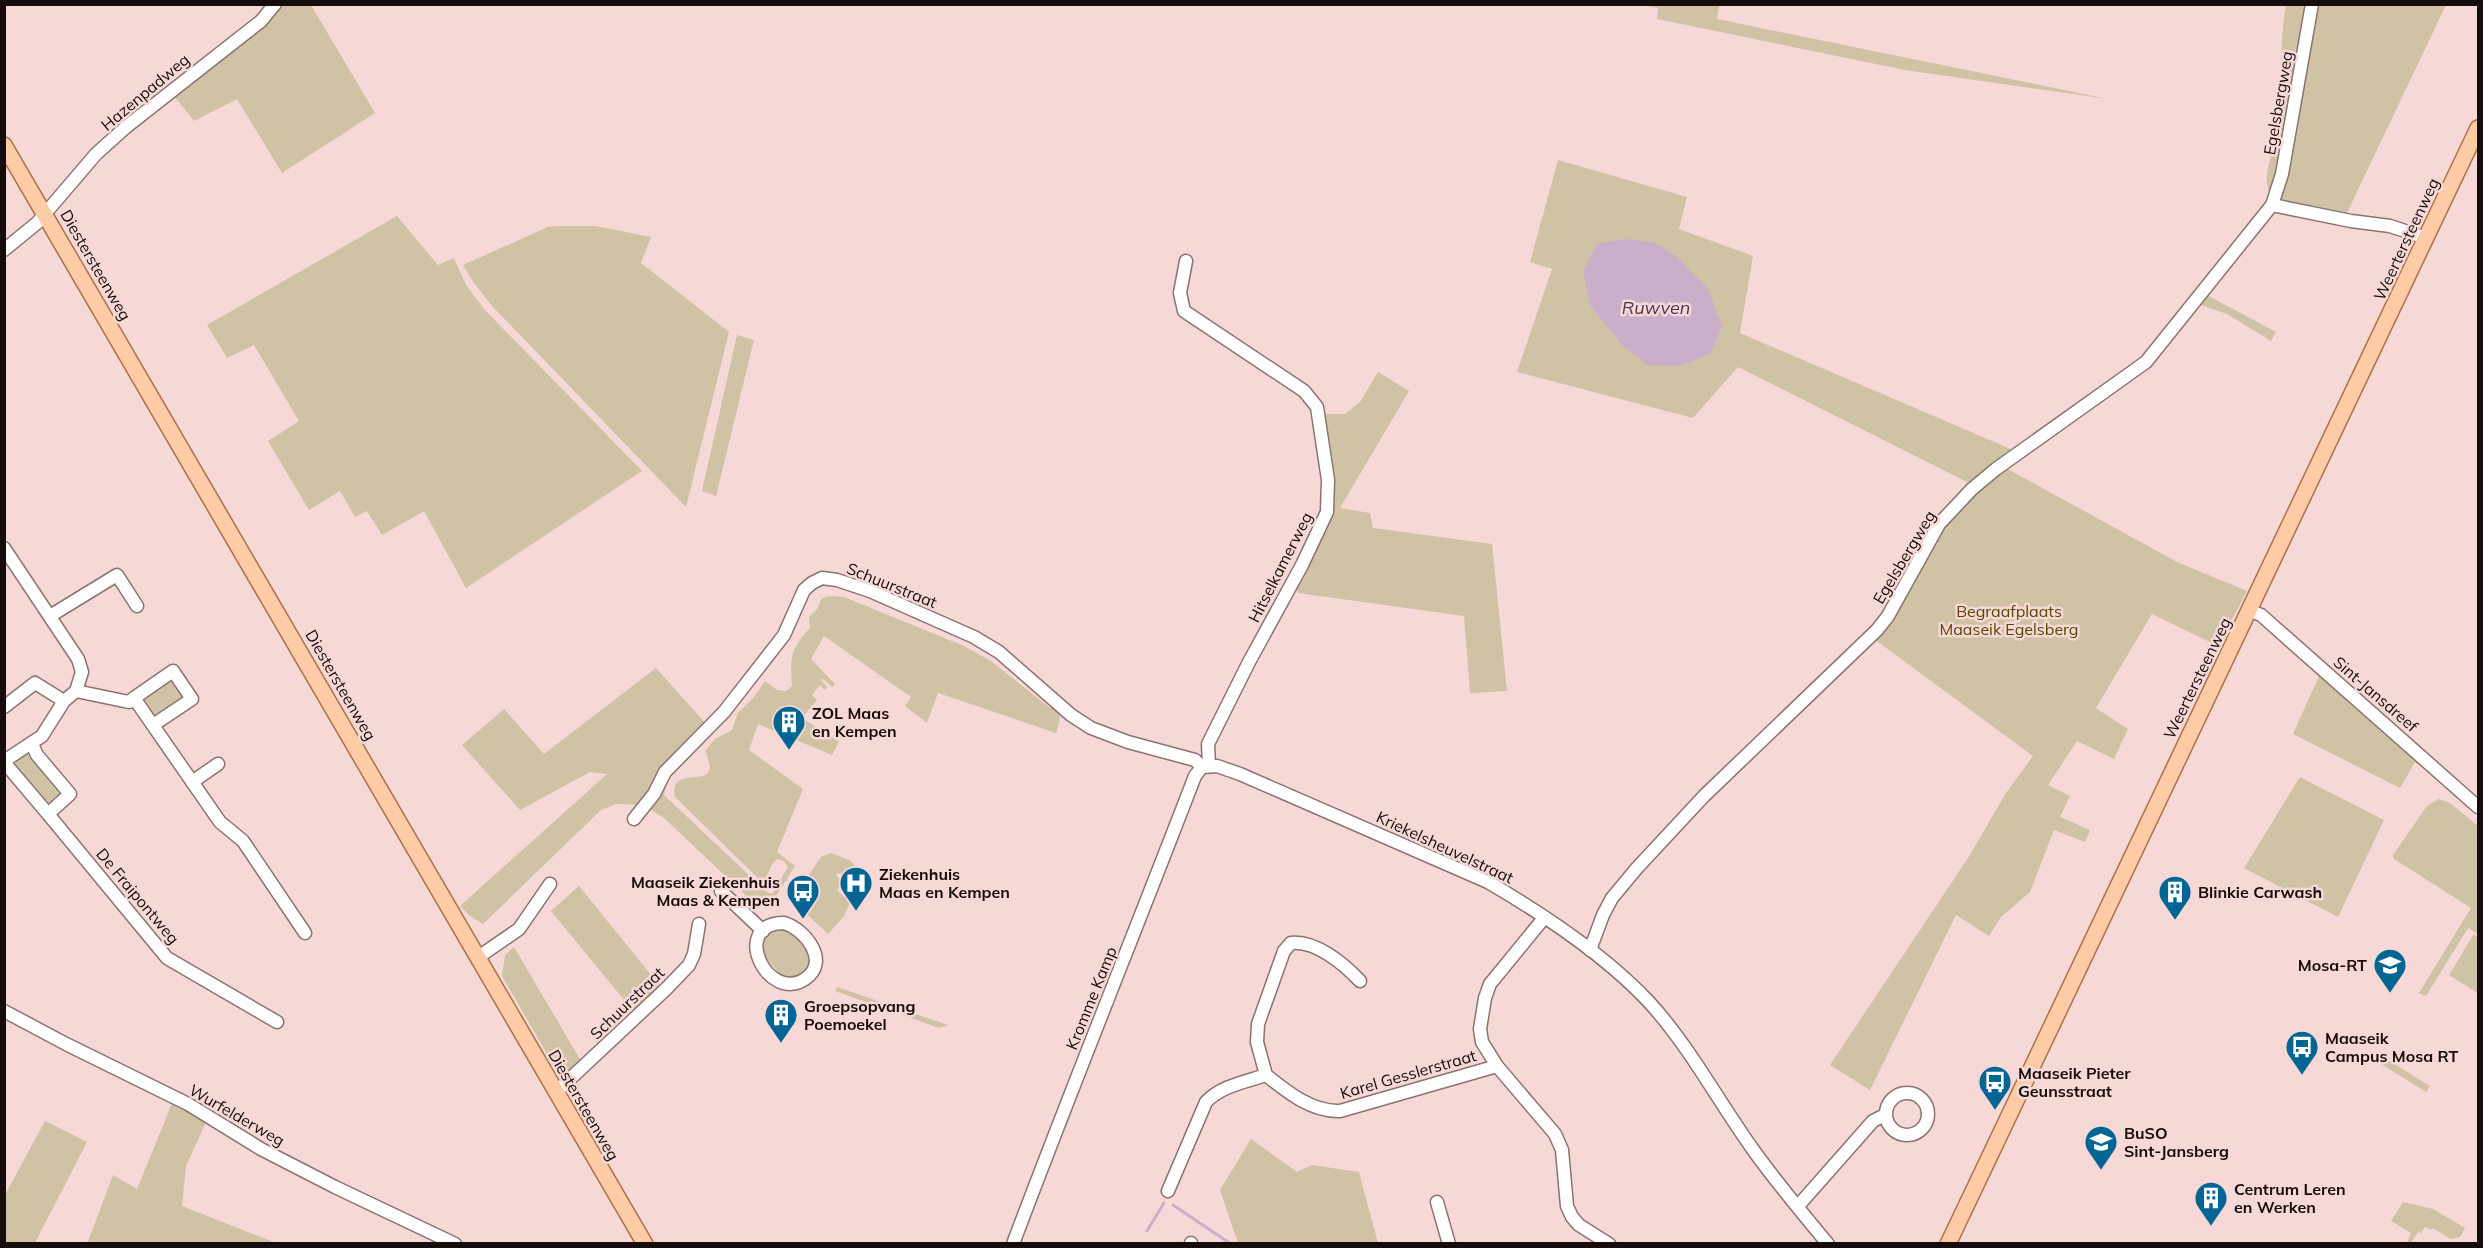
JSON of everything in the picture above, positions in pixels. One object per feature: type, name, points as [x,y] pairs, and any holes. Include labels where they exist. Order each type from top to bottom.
[{"type":"main road","name":"Weertersteenweg","points":[[1947,1244],[2478,128]]},
{"type":"main road","name":"Diestersteenweg","points":[[4,145],[645,1244]]},
{"type":"street","name":"Hazenpadweg","points":[[4,250],[46,215],[96,154],[188,76],[261,21],[275,4]]},
{"type":"street","name":"Egelsbergweg","points":[[1590,950],[1612,898],[1637,868],[1704,796],[1877,630],[1888,616],[1939,524],[1948,513],[1996,470],[2146,362],[2272,205],[2282,174],[2312,4]]},
{"type":"street","points":[[2272,205],[2351,221],[2390,226],[2426,238]]},
{"type":"street","name":"Hitselkamerweg","points":[[1186,261],[1180,293],[1184,311],[1304,390],[1317,407],[1328,480],[1327,512],[1208,744],[1205,766]]},
{"type":"street","points":[[4,548],[50,616],[81,666],[82,672],[76,691],[64,700],[42,736],[4,761]]},
{"type":"street","points":[[50,616],[117,574],[136,606]]},
{"type":"street","name":"Schuurstraat","points":[[634,819],[654,794],[665,772],[724,712],[784,635],[804,590],[812,583],[822,579],[837,580],[870,591],[974,638],[999,652],[1071,715],[1091,728],[1128,742],[1195,760],[1205,766]]},
{"type":"street","name":"Sint-Jansdreef","points":[[2249,610],[2261,615],[2478,807]]},
{"type":"street","points":[[76,691],[129,702],[173,671],[192,699],[153,725]]},
{"type":"street","points":[[4,706],[35,683],[64,700]]},
{"type":"street","points":[[134,698],[220,822],[243,841],[305,933]]},
{"type":"street","points":[[32,744],[37,754],[70,794],[48,814]]},
{"type":"street","name":"De Fraipontweg","points":[[4,761],[168,958],[277,1022]]},
{"type":"street","points":[[192,782],[218,765]]},
{"type":"street","name":"Kriekelsheuvelstraat","points":[[1205,766],[1240,774],[1488,882],[1590,950],[1648,1002],[1677,1037],[1702,1070],[1754,1150],[1828,1244]]},
{"type":"street","name":"Kromme Kamp","points":[[1013,1244],[1195,776],[1205,766]]},
{"type":"street","points":[[477,958],[519,929],[550,884]]},
{"type":"street","points":[[721,891],[763,931]]},
{"type":"street","points":[[1544,918],[1490,984],[1485,998],[1480,1029],[1482,1042],[1497,1066],[1555,1134],[1562,1150],[1567,1206],[1572,1216],[1579,1225],[1609,1244]]},
{"type":"street","points":[[779,923],[797,930],[811,945],[816,957],[816,964],[809,976],[790,984],[782,983],[774,978],[760,962],[756,953],[756,944],[763,931],[779,923]]},
{"type":"street","name":"Schuurstraat","points":[[556,1092],[689,965],[694,954],[699,924]]},
{"type":"street","points":[[1168,1191],[1206,1102],[1223,1089],[1266,1075],[1257,1042],[1258,1024],[1284,951],[1291,943],[1303,941],[1320,950],[1352,972],[1360,981]]},
{"type":"street","name":"Wurfelderweg","points":[[4,1011],[188,1104],[261,1149],[455,1244]]},
{"type":"street","name":"Karel Gesslerstraat","points":[[1266,1075],[1314,1107],[1326,1112],[1340,1111],[1497,1066]]},
{"type":"street","points":[[1798,1206],[1873,1121],[1885,1115]]},
{"type":"street","points":[[1437,1202],[1449,1244]]},
{"type":"green space","points":[[279,5],[311,5],[375,113],[282,173],[237,99],[194,121],[171,92]]},
{"type":"green space","points":[[1642,5],[1719,5],[1717,19],[2108,99],[1905,70],[1657,19],[1658,8]]},
{"type":"green space","points":[[2286,5],[2446,5],[2345,217],[2284,204],[2271,195],[2268,188],[2267,173],[2277,133],[2281,101],[2282,37]]},
{"type":"green space","points":[[1558,160],[1687,197],[1679,229],[1753,256],[1740,333],[2013,450],[1971,484],[1738,367],[1693,418],[1517,372],[1552,269],[1530,262]]},
{"type":"green space","points":[[397,216],[438,265],[454,258],[466,285],[484,309],[642,471],[466,588],[424,511],[382,535],[367,511],[355,517],[340,491],[309,510],[268,441],[299,421],[254,345],[227,358],[207,325]]},
{"type":"green space","points":[[596,226],[651,237],[641,263],[729,332],[686,507],[492,306],[463,265],[548,227]]},
{"type":"green space","points":[[2205,294],[2276,332],[2271,341],[2227,314],[2198,304]]},
{"type":"green space","points":[[737,335],[754,340],[716,496],[702,491]]},
{"type":"green space","points":[[1378,372],[1409,391],[1340,508],[1370,513],[1373,528],[1492,544],[1507,691],[1470,693],[1464,616],[1298,593],[1295,583],[1332,508],[1334,499],[1324,414],[1345,414],[1360,402]]},
{"type":"green space","name":"Begraafplaats Maaseik Egelsberg","points":[[2006,468],[2177,562],[2247,591],[2218,646],[2152,614],[2096,708],[2128,729],[2114,759],[2077,741],[2048,785],[2070,796],[2060,817],[2090,830],[2085,842],[2054,830],[2030,892],[2001,917],[1989,936],[1956,915],[1870,1090],[1830,1065],[1968,858],[2006,793],[2033,756],[1874,639],[1952,513]]},
{"type":"green space","points":[[830,581],[896,605],[970,637],[997,652],[1055,704],[1060,715],[1059,722],[1056,733],[938,693],[927,723],[905,706],[911,697],[824,636],[811,659],[835,684],[832,687],[822,678],[821,680],[827,687],[825,690],[820,685],[812,695],[817,700],[802,718],[839,741],[832,755],[758,724],[749,750],[803,789],[777,852],[795,866],[774,899],[756,905],[664,818],[650,809],[650,805],[667,775],[723,718],[787,636],[805,592],[814,584]],"holes":[[[825,584],[834,584],[966,638],[1001,659],[1053,705],[1050,708],[991,661],[964,646],[844,597],[829,596],[821,599],[818,608],[809,617],[810,628],[795,648],[791,668],[792,686],[786,691],[777,690],[765,681],[738,713],[732,730],[715,739],[705,751],[709,765],[708,772],[703,776],[680,780],[675,786],[675,797],[764,884],[772,864],[777,859],[784,861],[788,867],[773,893],[768,893],[664,795],[668,778],[722,721],[786,642],[794,630],[804,602],[811,591]]]},
{"type":"green space","points":[[656,668],[707,725],[638,805],[616,804],[601,810],[483,924],[469,915],[460,906],[607,774],[590,772],[520,810],[462,745],[504,709],[544,754]]},
{"type":"green space","points":[[2320,674],[2417,759],[2400,788],[2293,734]]},
{"type":"green space","points":[[169,677],[184,692],[184,699],[179,699],[159,712],[158,718],[153,717],[142,700],[143,696],[148,697],[168,683]]},
{"type":"green space","points":[[25,754],[32,756],[63,792],[51,806],[45,804],[15,768],[16,759]]},
{"type":"green space","points":[[2300,777],[2384,820],[2338,917],[2244,868]]},
{"type":"green space","points":[[2439,799],[2450,803],[2478,826],[2478,934],[2468,928],[2426,996],[2419,993],[2471,908],[2394,859],[2393,855],[2427,806]]},
{"type":"green space","points":[[831,853],[851,861],[858,871],[837,874],[837,877],[843,880],[837,890],[850,902],[844,916],[828,934],[792,900],[821,857]]},
{"type":"green space","points":[[579,886],[660,986],[634,1012],[551,911]]},
{"type":"green space","points":[[781,928],[794,935],[804,945],[809,957],[807,971],[794,979],[781,975],[761,953],[765,933]]},
{"type":"green space","points":[[2474,934],[2478,938],[2478,993],[2449,975]]},
{"type":"green space","points":[[514,947],[581,1061],[561,1078],[502,976],[505,955]]},
{"type":"green space","points":[[837,987],[949,1025],[939,1028],[835,991]]},
{"type":"green space","points":[[2385,1058],[2430,1086],[2426,1092],[2381,1064]]},
{"type":"green space","points":[[173,1101],[207,1120],[186,1166],[182,1206],[276,1243],[87,1244],[113,1175],[137,1189]]},
{"type":"green space","points":[[45,1121],[87,1142],[35,1243],[5,1243],[5,1195]]},
{"type":"green space","points":[[1251,1139],[1297,1172],[1312,1165],[1359,1172],[1378,1243],[1238,1243],[1220,1190]]},
{"type":"green space","points":[[2403,1202],[2433,1209],[2465,1228],[2460,1237],[2451,1239],[2433,1228],[2431,1230],[2425,1227],[2421,1233],[2418,1232],[2411,1243],[2407,1243],[2411,1233],[2391,1221]]},
{"type":"water","name":"Ruwven","points":[[1624,239],[1653,242],[1676,256],[1708,289],[1722,326],[1711,353],[1680,366],[1647,365],[1623,346],[1591,307],[1583,271],[1597,244]]},
{"type":"waterway","points":[[1147,1231],[1164,1203]]},
{"type":"waterway","points":[[1173,1205],[1231,1244]]},
{"type":"place","name":"ZOL Maas en Kempen","points":[[789,751]]},
{"type":"place","name":"Ziekenhuis Maas en Kempen","points":[[856,912]]},
{"type":"place","name":"Maaseik Ziekenhuis Maas & Kempen","points":[[803,920]]},
{"type":"place","name":"Blinkie Carwash","points":[[2175,921]]},
{"type":"place","name":"Mosa-RT","points":[[2390,994]]},
{"type":"place","name":"Groepsopvang Poemoekel","points":[[781,1044]]},
{"type":"place","name":"Maaseik Campus Mosa RT","points":[[2302,1076]]},
{"type":"place","name":"Maaseik Pieter Geunsstraat","points":[[1995,1111]]},
{"type":"place","name":"BuSO Sint-Jansberg","points":[[2101,1171]]},
{"type":"place","name":"Centrum Leren en Werken","points":[[2211,1227]]}]
